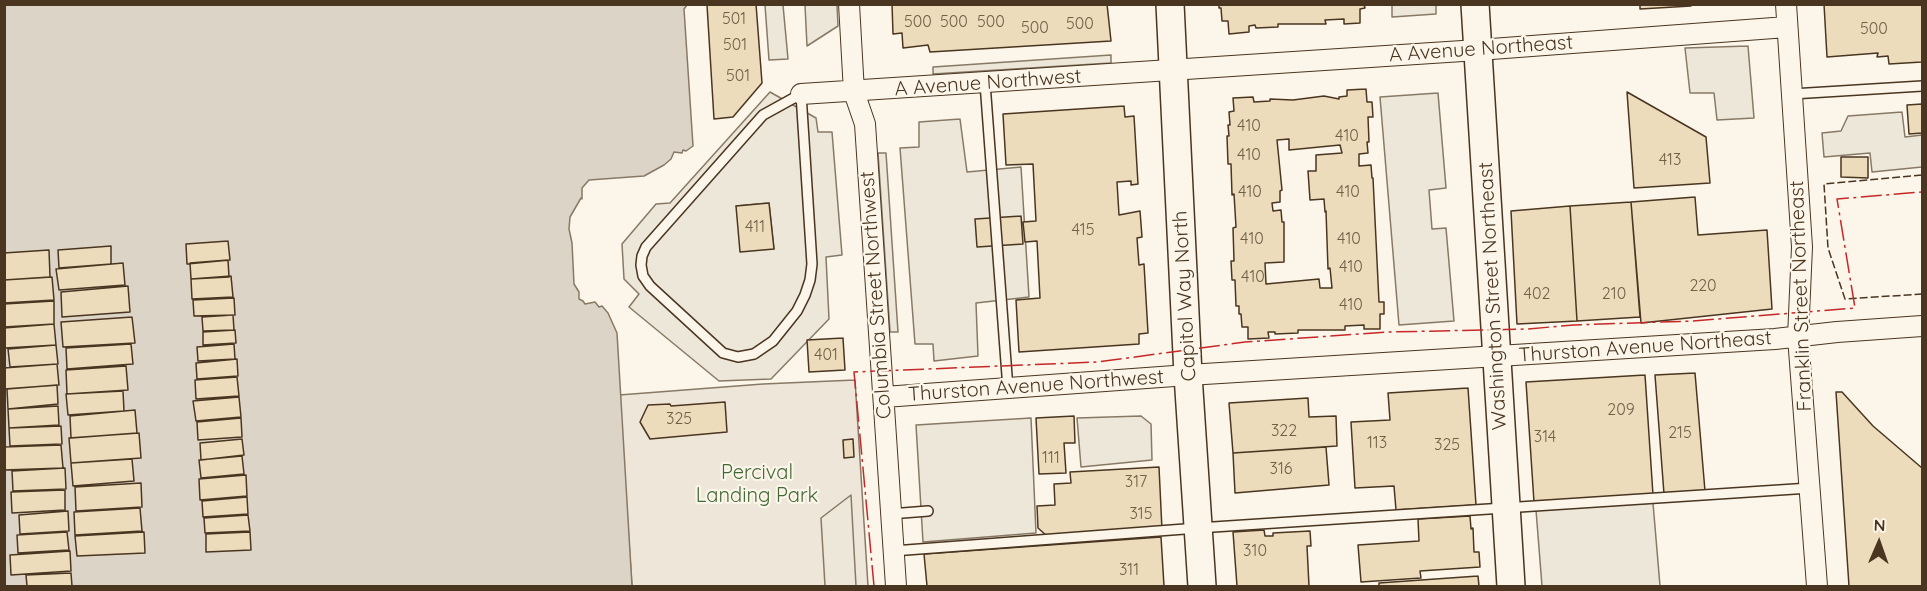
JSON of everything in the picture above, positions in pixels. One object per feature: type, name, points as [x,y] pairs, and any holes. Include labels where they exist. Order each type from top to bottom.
[{"type":"street","name":"Columbia Street Northwest","points":[[849,4],[854,92],[865,124],[896,586]]},
{"type":"street","name":"Capitol Way North","points":[[1170,4],[1188,375],[1202,586]]},
{"type":"street","name":"Washington Street Northeast","points":[[1475,4],[1511,586]]},
{"type":"street","name":"Franklin Street Northeast","points":[[1786,4],[1802,247],[1798,337],[1817,586]]},
{"type":"street","name":"A Avenue Northeast","points":[[1174,70],[1788,27]]},
{"type":"street","name":"A Avenue Northwest","points":[[801,94],[1174,70]]},
{"type":"street","name":"Thurston Avenue Northeast","points":[[1188,375],[1798,337],[1923,326]]},
{"type":"street","name":"Thurston Avenue Northwest","points":[[884,397],[1188,375]]},
{"type":"lane","points":[[985,83],[1008,389]]},
{"type":"lane","points":[[1792,94],[1923,86]]},
{"type":"lane","points":[[801,94],[812,264],[810,280],[796,311],[772,341],[754,354],[738,357],[723,353],[650,286],[643,276],[642,256],[646,247],[763,115],[801,94]]},
{"type":"lane","points":[[893,551],[1198,528],[1810,488]]},
{"type":"lane","points":[[890,514],[928,511]]},
{"type":"green space","name":"Percival Landing Park","points":[[855,380],[868,586],[632,586],[619,395],[763,384]]},
{"type":"shaded area","points":[[4,5],[687,5],[684,9],[693,146],[686,151],[683,150],[682,153],[674,152],[671,159],[664,165],[644,176],[589,180],[582,188],[582,199],[570,217],[574,284],[579,292],[579,299],[585,304],[595,302],[599,307],[602,306],[608,313],[617,333],[632,586],[5,586]]},
{"type":"shaded area","points":[[765,5],[783,5],[788,59],[769,60]]},
{"type":"shaded area","points":[[805,5],[837,5],[838,26],[807,46]]},
{"type":"shaded area","points":[[1392,5],[1436,5],[1436,14],[1392,17]]},
{"type":"shaded area","points":[[1748,46],[1754,118],[1717,120],[1714,93],[1690,93],[1685,48]]},
{"type":"shaded area","points":[[1111,55],[1111,63],[933,74],[933,67]]},
{"type":"shaded area","points":[[770,92],[816,118],[818,132],[832,132],[842,255],[826,257],[829,319],[771,379],[719,381],[629,307],[639,294],[624,279],[622,244],[656,204],[670,203]],"holes":[[[769,203],[774,249],[736,206]]]},
{"type":"shaded area","points":[[1438,93],[1446,188],[1429,190],[1432,229],[1446,228],[1454,321],[1399,325],[1380,97]]},
{"type":"shaded area","points":[[1902,112],[1905,137],[1922,135],[1922,167],[1872,172],[1870,153],[1824,157],[1822,133],[1841,131],[1848,116]]},
{"type":"shaded area","points":[[960,119],[967,172],[1021,167],[1029,297],[976,303],[978,356],[934,361],[933,344],[915,344],[900,148],[919,147],[919,122]]},
{"type":"shaded area","points":[[878,153],[886,153],[898,332],[890,332]]},
{"type":"shaded area","points":[[1141,416],[1151,424],[1152,460],[1081,467],[1077,418]]},
{"type":"shaded area","points":[[1031,418],[1036,533],[923,542],[916,425]]},
{"type":"shaded area","points":[[851,495],[856,586],[825,586],[821,518]]},
{"type":"shaded area","points":[[1653,503],[1660,586],[1542,586],[1536,510]]},
{"type":"building","points":[[756,4],[762,83],[733,117],[714,119],[707,5]]},
{"type":"building","points":[[892,4],[1107,4],[1111,41],[930,52],[928,45],[903,48],[902,33],[893,34]]},
{"type":"building","points":[[1219,4],[1364,4],[1365,8],[1360,9],[1360,23],[1344,24],[1344,19],[1325,20],[1326,24],[1278,24],[1278,27],[1256,28],[1255,25],[1249,26],[1249,32],[1229,34],[1228,21],[1222,21]]},
{"type":"building","points":[[1640,4],[1691,4],[1691,6],[1640,9]]},
{"type":"building","points":[[1824,4],[1922,4],[1922,62],[1889,64],[1888,56],[1877,57],[1878,53],[1827,57]]},
{"type":"building","points":[[1366,89],[1367,102],[1372,102],[1373,117],[1368,117],[1368,153],[1359,154],[1359,166],[1371,165],[1373,178],[1379,302],[1384,302],[1384,314],[1380,314],[1380,329],[1364,329],[1364,325],[1345,326],[1345,330],[1298,330],[1298,333],[1275,334],[1275,332],[1268,332],[1269,338],[1248,339],[1248,327],[1242,327],[1239,306],[1236,306],[1235,280],[1232,280],[1233,228],[1236,227],[1227,136],[1229,136],[1228,125],[1230,125],[1229,112],[1234,111],[1233,98],[1253,97],[1254,102],[1324,96],[1339,99],[1339,97],[1347,96],[1347,90]],"holes":[[[1289,139],[1289,150],[1340,145],[1342,153],[1316,155],[1316,171],[1308,171],[1310,200],[1324,199],[1328,269],[1330,268],[1332,288],[1320,288],[1319,279],[1266,284],[1265,263],[1284,262],[1284,222],[1282,222],[1281,210],[1273,211],[1272,203],[1280,202],[1280,191],[1282,190],[1277,140]]]},
{"type":"building","points":[[1627,92],[1706,137],[1710,183],[1634,188]]},
{"type":"building","points":[[1922,104],[1922,133],[1909,134],[1907,105]]},
{"type":"building","points":[[1124,106],[1125,117],[1134,116],[1138,184],[1131,185],[1131,181],[1117,182],[1119,215],[1140,211],[1142,237],[1137,238],[1139,265],[1144,264],[1148,333],[1139,334],[1139,344],[1019,352],[1016,300],[1040,298],[1037,241],[1025,242],[1023,222],[1036,221],[1033,164],[1006,165],[1003,114]]},
{"type":"building","points":[[1841,157],[1868,157],[1868,178],[1841,177]]},
{"type":"building","points":[[1695,197],[1698,235],[1767,230],[1772,309],[1641,323],[1631,202]]},
{"type":"building","points":[[1631,202],[1640,317],[1577,321],[1570,206]]},
{"type":"building","points":[[769,203],[774,249],[740,252],[736,206]]},
{"type":"building","points":[[1570,206],[1577,321],[1517,324],[1511,211]]},
{"type":"building","points":[[1021,216],[1023,244],[977,247],[975,219]]},
{"type":"building","points":[[228,241],[230,260],[187,264],[186,244]]},
{"type":"building","points":[[111,246],[111,264],[59,268],[58,250]]},
{"type":"building","points":[[49,250],[50,277],[4,280],[4,253]]},
{"type":"building","points":[[228,260],[229,277],[191,279],[190,263]]},
{"type":"building","points":[[123,263],[125,285],[59,290],[56,269]]},
{"type":"building","points":[[231,276],[233,297],[192,299],[191,279]]},
{"type":"building","points":[[52,277],[54,300],[4,303],[4,280]]},
{"type":"building","points":[[128,286],[130,312],[62,317],[61,292]]},
{"type":"building","points":[[234,298],[235,315],[194,316],[193,300]]},
{"type":"building","points":[[54,301],[54,324],[4,327],[4,304]]},
{"type":"building","points":[[233,315],[234,330],[203,331],[202,317]]},
{"type":"building","points":[[132,317],[135,343],[63,347],[61,322]]},
{"type":"building","points":[[54,324],[56,345],[5,348],[4,328]]},
{"type":"building","points":[[235,330],[236,343],[203,345],[203,332]]},
{"type":"building","points":[[843,338],[845,370],[809,372],[807,340]]},
{"type":"building","points":[[131,344],[133,364],[67,369],[66,348]]},
{"type":"building","points":[[234,344],[235,359],[198,361],[197,347]]},
{"type":"building","points":[[56,345],[58,364],[10,367],[8,349]]},
{"type":"building","points":[[237,359],[238,376],[197,379],[196,363]]},
{"type":"building","points":[[57,364],[59,385],[4,389],[4,368]]},
{"type":"building","points":[[126,366],[128,390],[67,394],[66,370]]},
{"type":"building","points":[[1695,373],[1705,491],[1664,494],[1655,375]]},
{"type":"building","points":[[1645,375],[1653,495],[1534,502],[1526,382]]},
{"type":"building","points":[[237,377],[239,396],[196,399],[195,380]]},
{"type":"building","points":[[57,385],[58,404],[8,409],[7,389]]},
{"type":"building","points":[[1468,388],[1476,505],[1396,510],[1394,486],[1355,488],[1351,422],[1390,420],[1388,393]]},
{"type":"building","points":[[123,391],[124,411],[68,415],[66,394]]},
{"type":"building","points":[[1836,392],[1842,392],[1873,426],[1922,468],[1922,586],[1849,586]]},
{"type":"building","points":[[239,397],[241,417],[196,421],[193,401]]},
{"type":"building","points":[[1308,398],[1309,417],[1336,416],[1337,446],[1233,453],[1229,403]]},
{"type":"building","points":[[725,402],[727,432],[650,439],[640,422],[648,405],[670,404],[671,406]]},
{"type":"building","points":[[58,406],[59,425],[9,428],[8,409]]},
{"type":"building","points":[[135,410],[137,433],[71,438],[70,416]]},
{"type":"building","points":[[1074,416],[1075,443],[1064,443],[1066,473],[1039,474],[1036,418]]},
{"type":"building","points":[[241,418],[242,437],[198,440],[197,422]]},
{"type":"building","points":[[61,426],[62,444],[10,446],[9,428]]},
{"type":"building","points":[[139,433],[141,458],[71,463],[69,438]]},
{"type":"building","points":[[242,439],[244,455],[201,460],[200,443]]},
{"type":"building","points":[[853,439],[854,457],[844,458],[843,440]]},
{"type":"building","points":[[61,445],[63,468],[4,470],[4,447]]},
{"type":"building","points":[[1326,447],[1329,485],[1235,493],[1233,453]]},
{"type":"building","points":[[242,456],[244,474],[201,478],[199,460]]},
{"type":"building","points":[[132,459],[134,481],[73,486],[71,463]]},
{"type":"building","points":[[1159,467],[1162,530],[1048,537],[1038,528],[1037,506],[1055,505],[1054,484],[1071,483],[1070,472]]},
{"type":"building","points":[[65,468],[66,489],[13,491],[12,471]]},
{"type":"building","points":[[246,475],[247,496],[200,500],[199,479]]},
{"type":"building","points":[[141,483],[142,507],[76,511],[75,487]]},
{"type":"building","points":[[65,490],[65,510],[12,513],[11,492]]},
{"type":"building","points":[[247,497],[248,514],[203,517],[202,501]]},
{"type":"building","points":[[140,508],[142,531],[75,535],[74,512]]},
{"type":"building","points":[[68,511],[69,531],[20,534],[19,515]]},
{"type":"building","points":[[248,515],[250,531],[205,533],[204,518]]},
{"type":"building","points":[[1470,516],[1474,552],[1479,552],[1480,567],[1420,571],[1421,578],[1361,582],[1358,545],[1419,541],[1418,519]]},
{"type":"building","points":[[1264,530],[1265,536],[1273,536],[1273,533],[1310,531],[1311,546],[1307,546],[1309,586],[1237,586],[1233,532]]},
{"type":"building","points":[[67,532],[69,550],[18,553],[17,535]]},
{"type":"building","points":[[144,532],[145,553],[77,556],[75,536]]},
{"type":"building","points":[[250,532],[251,550],[206,552],[206,534]]},
{"type":"building","points":[[1161,537],[1164,586],[927,586],[924,554]]},
{"type":"building","points":[[70,551],[71,571],[11,575],[10,555]]},
{"type":"building","points":[[71,573],[72,586],[27,586],[26,575]]},
{"type":"building","points":[[1478,576],[1479,586],[1379,586],[1379,583]]},
{"type":"fence","points":[[1922,175],[1824,184],[1828,248],[1845,299],[1922,294]]},
{"type":"power","points":[[874,586],[854,372],[1098,362],[1245,342],[1389,332],[1527,329],[1693,321],[1855,308],[1837,199],[1922,192]]}]
